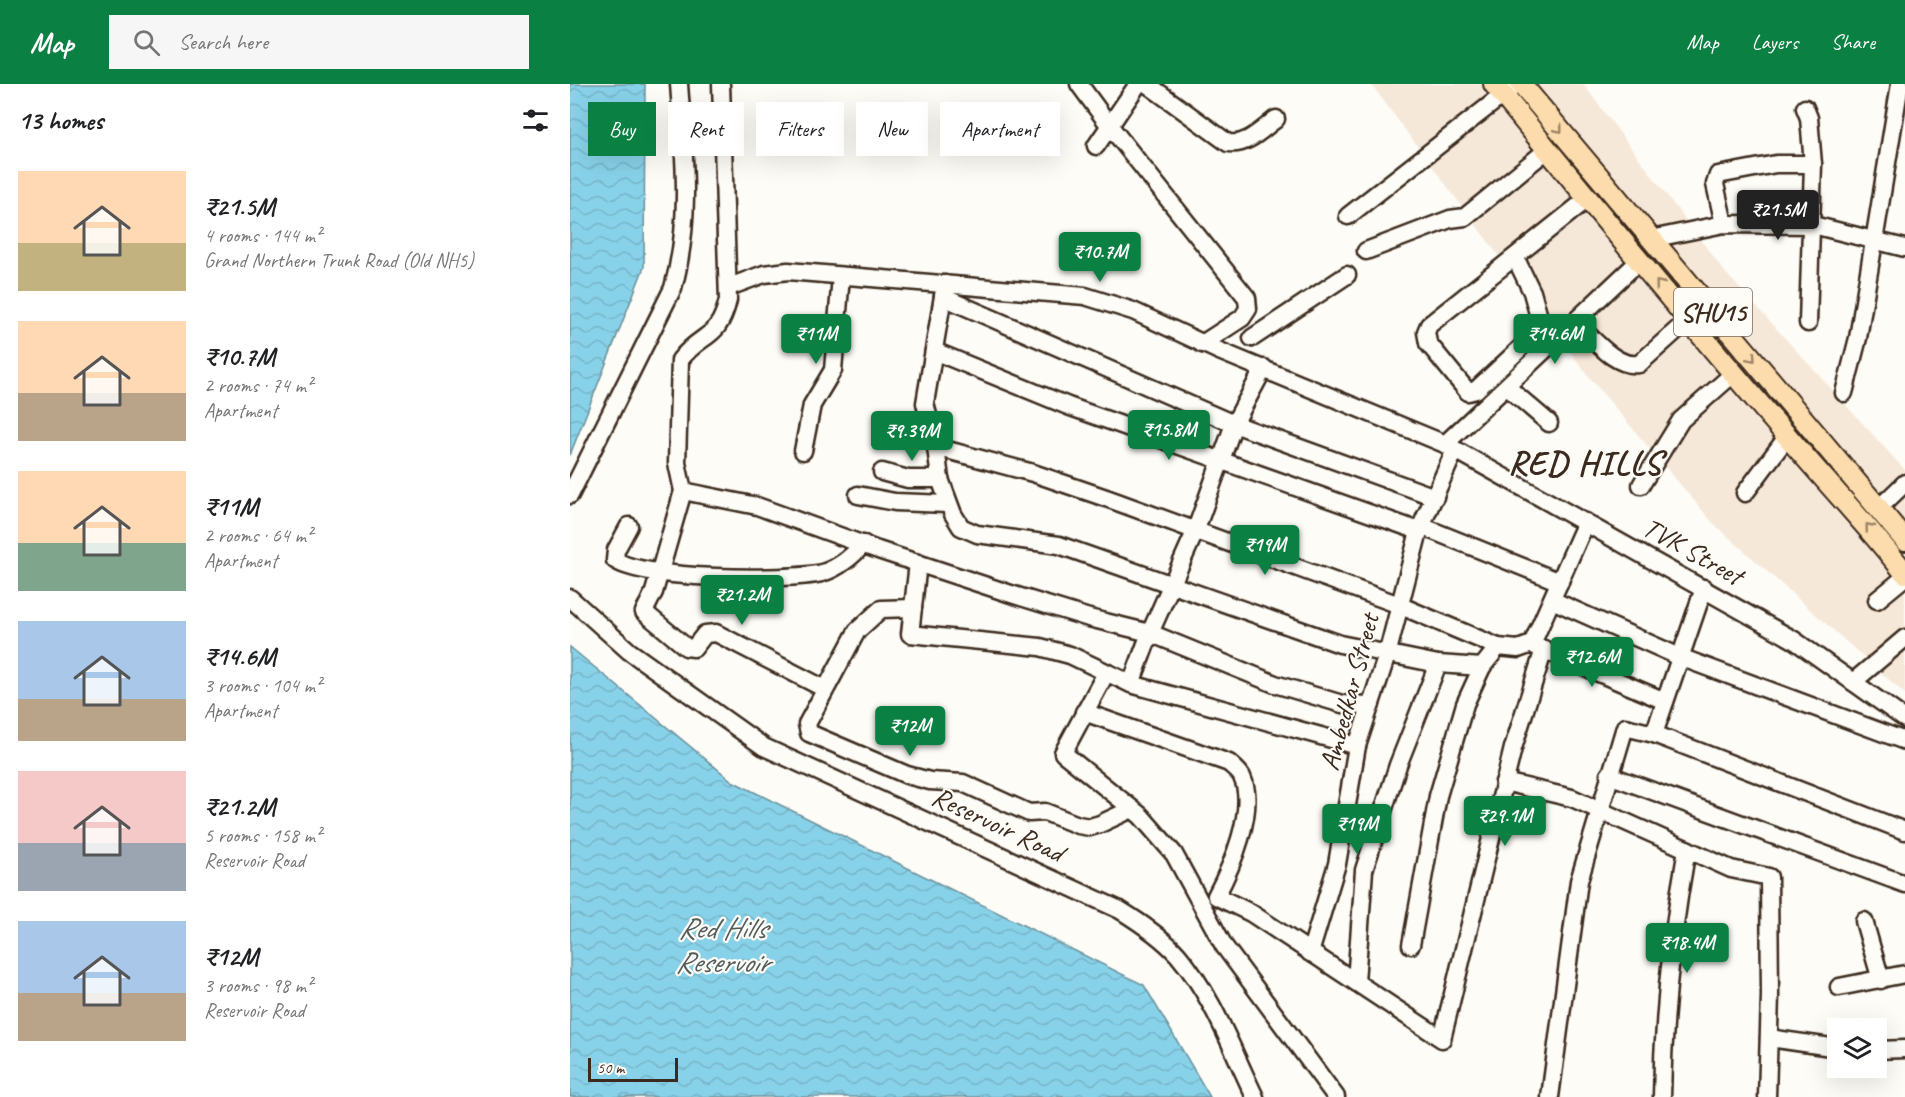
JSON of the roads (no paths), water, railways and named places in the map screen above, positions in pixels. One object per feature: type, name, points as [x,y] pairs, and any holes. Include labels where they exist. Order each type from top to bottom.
[{"type":"main road","name":"SHU15","points":[[1521,84],[1905,540]]},
{"type":"main road","name":"SHU15","points":[[1504,88],[1547,150],[1586,200],[1640,260],[1787,437],[1864,521],[1905,575]]},
{"type":"street","points":[[570,495],[673,288],[680,264],[685,231],[685,170],[679,84]]},
{"type":"street","points":[[721,84],[729,287],[723,322],[711,334],[689,348],[680,360],[677,463],[683,491],[660,573],[644,612],[686,648],[694,648],[705,634],[716,633],[825,689]]},
{"type":"street","points":[[1080,84],[1109,125],[1247,298],[1253,326],[1247,362]]},
{"type":"street","points":[[1096,146],[1138,84]]},
{"type":"street","points":[[1147,84],[1228,143],[1237,144],[1246,141],[1276,118]]},
{"type":"street","points":[[1844,393],[1858,338],[1900,84]]},
{"type":"street","points":[[1348,216],[1504,88]]},
{"type":"street","points":[[1805,108],[1809,118],[1813,164],[1813,225],[1808,323]]},
{"type":"street","points":[[1366,251],[1450,219],[1465,218],[1547,150]]},
{"type":"street","points":[[1724,224],[1715,184],[1718,176],[1776,164],[1813,164]]},
{"type":"street","points":[[1515,257],[1532,292],[1542,328],[1476,390],[1468,392],[1428,343],[1426,332],[1434,320],[1586,200]]},
{"type":"street","points":[[1651,238],[1724,224],[1813,225],[1905,248]]},
{"type":"street","points":[[1450,447],[1507,387],[1640,260]]},
{"type":"street","name":"TVK Street","points":[[729,287],[776,271],[841,276],[944,290],[1085,296],[1133,311],[1202,344],[1450,447],[1794,639],[1905,719]]},
{"type":"street","points":[[1252,338],[1347,275]]},
{"type":"street","points":[[803,451],[812,405],[833,370],[841,276]]},
{"type":"street","points":[[1435,497],[1234,424],[944,290],[925,402],[936,447],[940,479],[948,504],[962,527],[977,534],[1059,545],[1340,644],[1438,664],[1482,667]]},
{"type":"street","points":[[1202,344],[1242,318],[1248,309]]},
{"type":"street","points":[[1576,322],[1618,360],[1632,366],[1639,364],[1688,320]]},
{"type":"street","points":[[934,351],[1068,405],[1221,462],[1420,529],[1560,582]]},
{"type":"street","points":[[1131,684],[1150,633],[1195,532],[1234,424],[1264,368]]},
{"type":"street","points":[[1641,484],[1681,420],[1734,373]]},
{"type":"street","points":[[1507,387],[1549,423]]},
{"type":"street","points":[[1745,493],[1787,437]]},
{"type":"street","points":[[936,447],[1033,474],[1109,499],[1400,606],[1498,647],[1518,649],[1538,647],[1665,701]]},
{"type":"street","name":"Ambedkar Street","points":[[1310,953],[1337,864],[1357,746],[1387,655],[1420,529],[1435,497],[1450,447]]},
{"type":"street","points":[[882,472],[908,479],[940,479]]},
{"type":"street","points":[[1879,508],[1905,483]]},
{"type":"street","points":[[683,491],[757,506],[918,563],[1089,618],[1150,633],[1275,684],[1342,704],[1371,705]]},
{"type":"street","points":[[858,495],[895,502],[948,504]]},
{"type":"street","points":[[1084,712],[1229,763],[1242,776],[1245,807],[1240,843],[1216,896],[1251,913],[1442,1039],[1538,647],[1552,600],[1586,522]]},
{"type":"street","points":[[629,526],[616,550],[615,560],[651,573],[717,577],[823,573],[844,562],[864,544]]},
{"type":"street","points":[[918,563],[910,634],[1040,647],[1070,655],[1131,684],[1357,746]]},
{"type":"street","points":[[1877,600],[1905,575]]},
{"type":"street","points":[[1654,734],[1704,588]]},
{"type":"street","name":"Reservoir Road","points":[[570,598],[629,651],[764,747],[1120,910],[1151,930],[1178,955],[1205,994],[1255,1097]]},
{"type":"street","points":[[1552,600],[1680,657],[1905,741]]},
{"type":"street","points":[[913,608],[881,609],[857,631],[807,724],[809,733],[907,775],[930,781],[963,783],[1029,813],[1045,812],[1078,825],[1090,827],[1132,809]]},
{"type":"street","points":[[1853,682],[1905,638]]},
{"type":"street","points":[[1411,945],[1438,796],[1465,704],[1482,667],[1498,647]]},
{"type":"street","points":[[1356,982],[1364,870],[1398,765],[1438,664]]},
{"type":"street","points":[[1106,673],[1063,753],[1132,809],[1174,854],[1224,946],[1336,1097]]},
{"type":"street","points":[[1550,1097],[1579,881],[1609,774],[1625,727],[1654,734],[1905,831]]},
{"type":"street","points":[[1609,774],[1905,884]]},
{"type":"street","points":[[1504,782],[1572,798],[1731,869],[1769,877],[1767,1097]]},
{"type":"street","points":[[1662,1097],[1674,928],[1687,849]]},
{"type":"street","points":[[1864,921],[1881,980]]},
{"type":"street","points":[[1839,987],[1905,974]]},
{"type":"street","points":[[1769,1038],[1827,1046]]},
{"type":"street","points":[[1887,1049],[1905,1048]]},
{"type":"water","points":[[570,84],[645,84],[645,102],[588,102],[588,156],[645,156],[644,267],[570,455]]},
{"type":"water","name":"Red Hills Reservoir","points":[[570,647],[732,781],[1144,985],[1210,1097],[570,1097]]},
{"type":"district","name":"RED HILLS","points":[[1585,462]]}]
